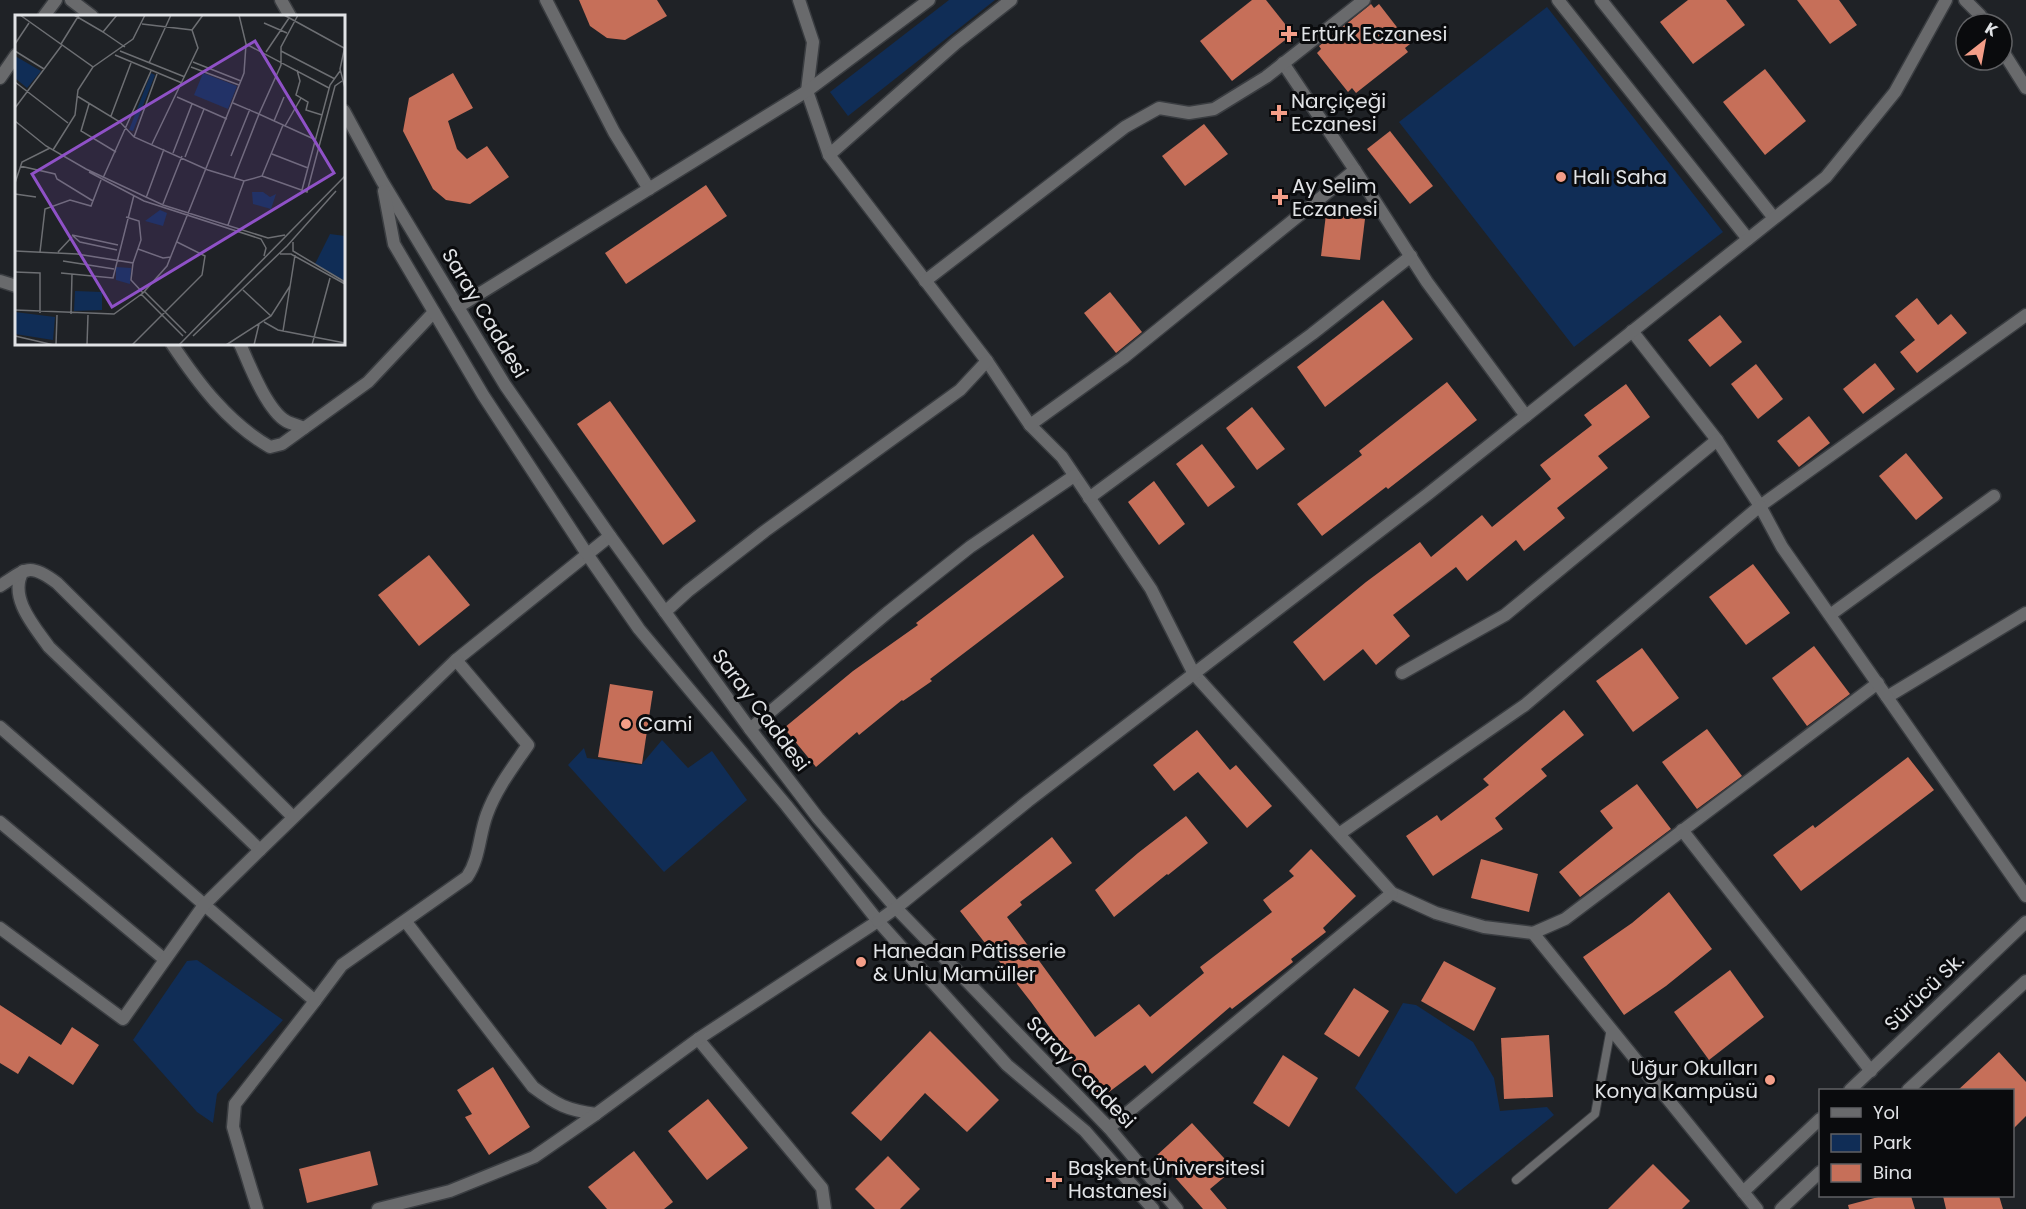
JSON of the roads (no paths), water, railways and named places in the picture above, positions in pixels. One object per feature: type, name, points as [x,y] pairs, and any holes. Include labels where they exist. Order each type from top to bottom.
[{"type":"street","points":[[45,15],[56,0]]},
{"type":"street","points":[[71,0],[91,15]]},
{"type":"street","points":[[281,0],[289,15]]},
{"type":"street","points":[[546,0],[614,132],[649,189]]},
{"type":"street","points":[[799,0],[813,42],[807,91],[829,155],[987,362],[1030,425],[1062,457],[1150,589],[1194,674],[1392,893],[1436,913],[1474,924],[1533,933],[1565,919],[1878,683]]},
{"type":"street","points":[[458,307],[807,91],[929,0]]},
{"type":"street","points":[[829,155],[956,42],[1011,0]]},
{"type":"street","points":[[925,281],[1125,127],[1159,108],[1189,112],[1214,109],[1266,77],[1364,0]]},
{"type":"street","points":[[1558,0],[1748,239]]},
{"type":"street","points":[[1601,0],[1774,218]]},
{"type":"street","points":[[378,1209],[450,1191],[534,1157],[698,1039],[896,908],[1028,801],[1428,494],[1826,177],[1895,92],[1946,0]]},
{"type":"street","points":[[1965,0],[1977,12]]},
{"type":"street","points":[[0,78],[15,56]]},
{"type":"street","points":[[1283,63],[1427,282],[1526,416]]},
{"type":"street","points":[[2014,69],[2026,88]]},
{"type":"street","name":"Saray Caddesi","points":[[345,113],[382,181],[505,385],[610,536],[750,729],[818,818],[896,908],[1109,1128],[1178,1209]]},
{"type":"street","points":[[1030,425],[1123,358],[1355,170]]},
{"type":"street","name":"Saray Caddesi","points":[[382,181],[394,244],[483,395],[639,629],[786,805],[878,921],[1006,1065],[1085,1131],[1153,1209]]},
{"type":"street","points":[[1089,498],[1312,334],[1411,256]]},
{"type":"street","points":[[0,281],[15,286]]},
{"type":"street","points":[[173,345],[214,401],[256,439],[270,447],[282,444],[368,382],[434,312]]},
{"type":"street","points":[[1339,834],[1525,705],[1760,507],[2026,315]]},
{"type":"street","points":[[1632,331],[1717,440],[1760,507],[1782,547],[2026,896]]},
{"type":"street","points":[[240,345],[274,410],[285,420],[304,428]]},
{"type":"street","points":[[665,612],[688,591],[765,531],[960,390],[987,362]]},
{"type":"street","points":[[1402,674],[1505,615],[1717,440]]},
{"type":"street","points":[[750,729],[887,613],[970,547],[1074,476]]},
{"type":"street","points":[[1830,615],[1994,496]]},
{"type":"street","points":[[0,928],[123,1019],[204,906],[293,817],[456,660],[610,536]]},
{"type":"street","points":[[0,586],[23,571],[32,569],[42,572],[57,583],[293,817]]},
{"type":"street","points":[[23,571],[19,578],[19,596],[30,621],[49,647],[260,850]]},
{"type":"street","points":[[1887,697],[2026,613]]},
{"type":"street","points":[[256,1209],[233,1127],[234,1104],[342,965],[467,877],[474,867],[486,814],[502,783],[528,745],[456,660]]},
{"type":"street","points":[[0,726],[315,1001]]},
{"type":"street","points":[[0,822],[165,959]]},
{"type":"street","points":[[1682,830],[1871,1071]]},
{"type":"street","points":[[1109,1128],[1392,893]]},
{"type":"street","points":[[406,922],[534,1088],[556,1104],[596,1114]]},
{"type":"street","name":"Sürücü Sk.","points":[[1851,1089],[2026,922]]},
{"type":"street","points":[[1533,933],[1755,1208]]},
{"type":"street","points":[[1909,1089],[2026,981]]},
{"type":"street","points":[[698,1039],[822,1188],[825,1209]]},
{"type":"street","points":[[1743,1192],[1819,1121]]},
{"type":"street","points":[[1781,1209],[1819,1174]]},
{"type":"lane","points":[[1516,1180],[1594,1114],[1611,1028]]},
{"type":"place","name":"Ertürk Eczanesi","points":[[1289,34]]},
{"type":"place","name":"Narçiçeği Eczanesi","points":[[1279,113]]},
{"type":"place","name":"Halı Saha","points":[[1561,177]]},
{"type":"place","name":"Ay Selim Eczanesi","points":[[1280,197]]},
{"type":"place","name":"Cami","points":[[626,724]]},
{"type":"place","name":"Hanedan Pâtisserie & Unlu Mamüller","points":[[861,962]]},
{"type":"place","name":"Uğur Okulları Konya Kampüsü","points":[[1770,1080]]},
{"type":"place","name":"Başkent Üniversitesi Hastanesi","points":[[1054,1180]]}]
